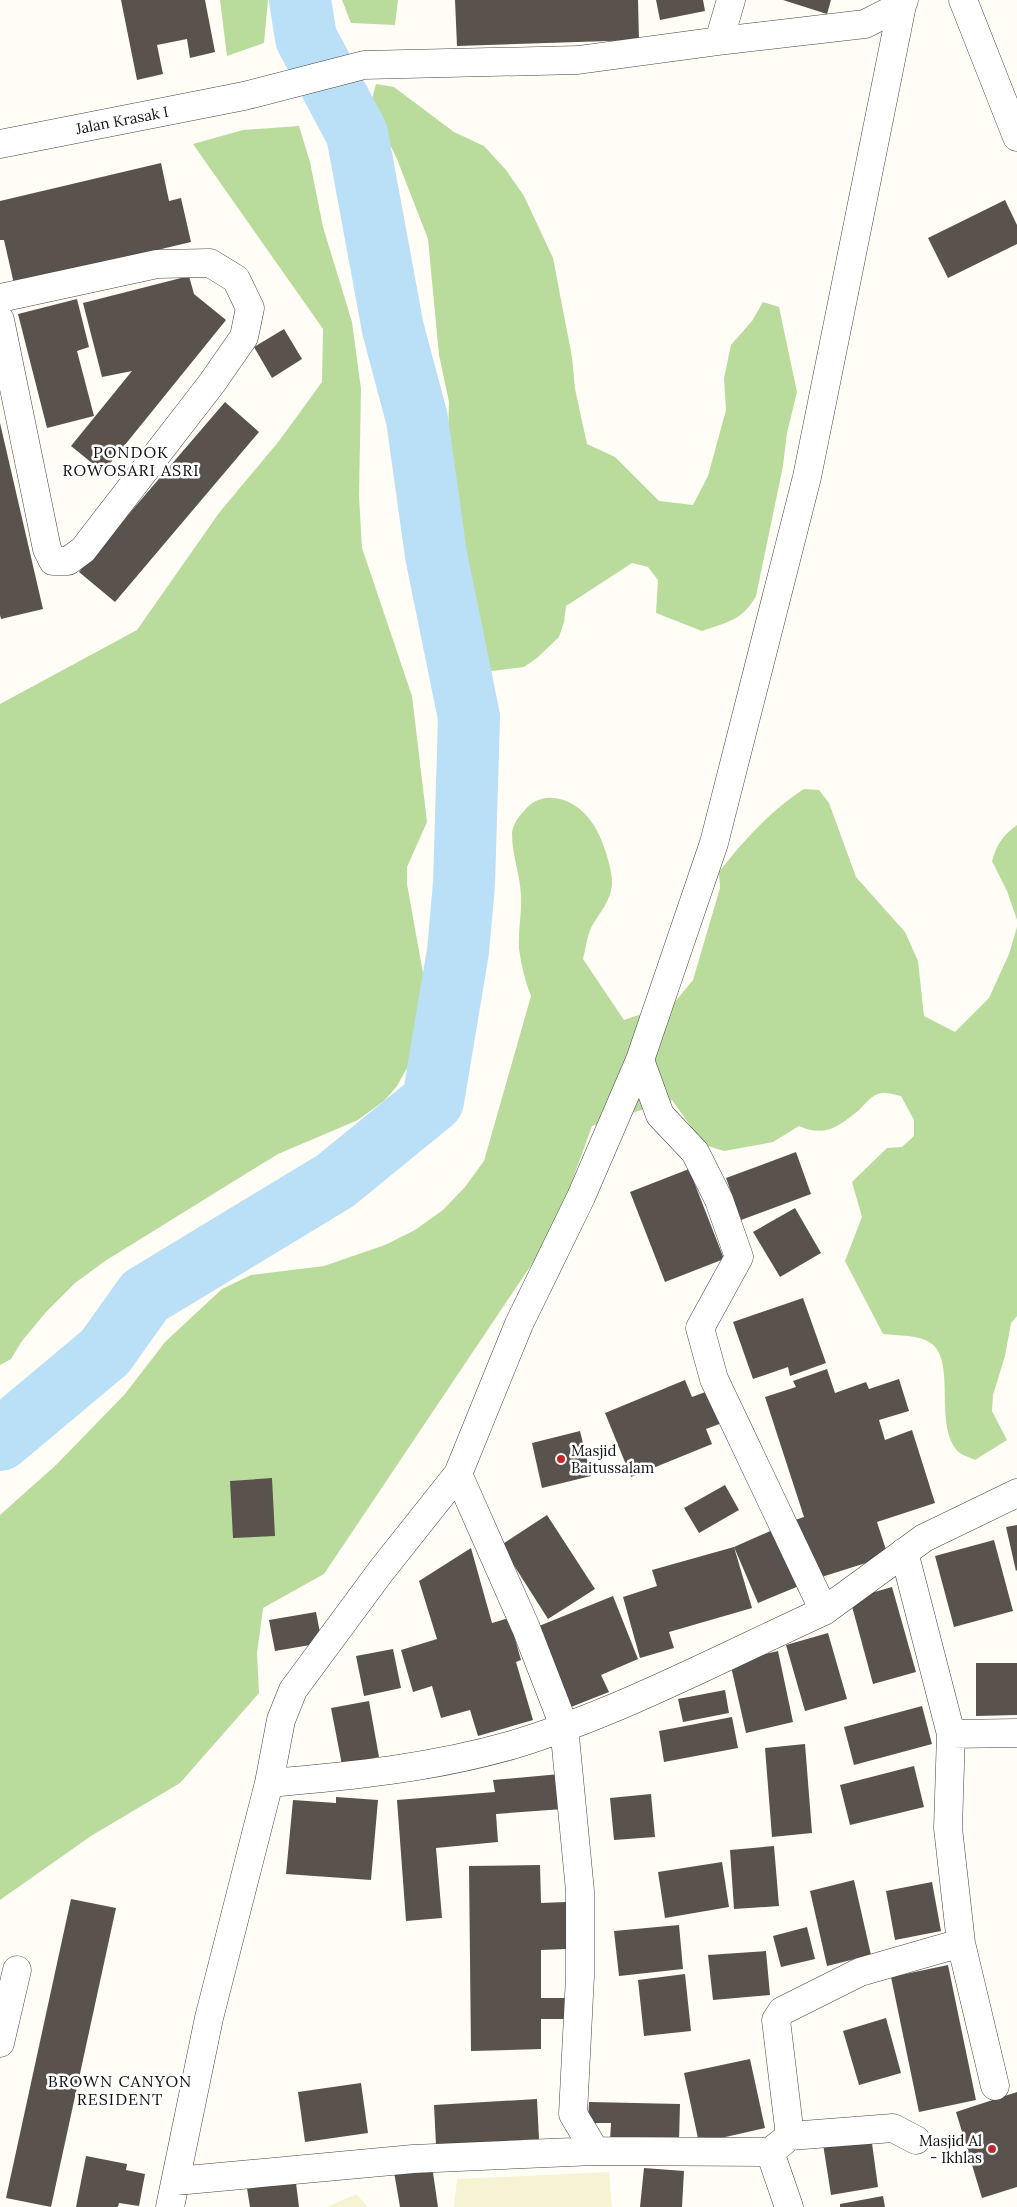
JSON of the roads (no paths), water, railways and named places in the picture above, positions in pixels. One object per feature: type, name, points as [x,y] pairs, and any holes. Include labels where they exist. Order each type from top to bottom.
[{"type":"street","points":[[719,41],[731,0]]},
{"type":"street","points":[[963,0],[1017,137]]},
{"type":"street","points":[[170,2207],[209,2018],[270,1783],[282,1720],[293,1690],[381,1570],[458,1474],[518,1324],[581,1197],[640,1060],[714,843],[805,486],[903,3]]},
{"type":"street","name":"Jalan Krasak I","points":[[0,144],[244,96],[364,64],[578,60],[865,24],[874,22],[903,3]]},
{"type":"street","points":[[0,298],[157,264],[210,263],[236,278],[250,308],[244,337],[212,383],[83,550],[68,561],[53,561],[47,549],[0,320]]},
{"type":"street","points":[[640,1060],[660,1115],[695,1152],[719,1200],[739,1258],[700,1328],[714,1379],[824,1611]]},
{"type":"street","points":[[458,1474],[526,1628],[564,1726],[580,1890],[580,1976],[573,2114],[595,2151]]},
{"type":"street","points":[[270,1783],[391,1772],[511,1745],[564,1726],[650,1691],[824,1611],[924,1538],[1017,1493]]},
{"type":"street","points":[[904,1552],[951,1734],[948,1828],[960,1943],[995,2086]]},
{"type":"street","points":[[951,1734],[1017,1733]]},
{"type":"street","points":[[789,2207],[780,2144],[776,2020],[782,2011],[860,1972],[960,1943]]},
{"type":"street","points":[[0,2043],[17,1970]]},
{"type":"street","points":[[176,2181],[413,2159],[780,2144],[893,2128],[916,2140]]},
{"type":"waterway","points":[[0,1440],[105,1352],[145,1296],[335,1181],[433,1101],[458,951],[464,884],[469,717],[436,555],[417,419],[393,329],[357,134],[306,38],[300,0]]},
{"type":"place","name":"Masjid Baitussalam","points":[[561,1459]]},
{"type":"place","name":"Masjid Al - Ikhlas","points":[[992,2149]]},
{"type":"district","name":"PONDOK ROWOSARI ASRI","points":[[131,461]]},
{"type":"district","name":"BROWN CANYON RESIDENT","points":[[120,2090]]}]
